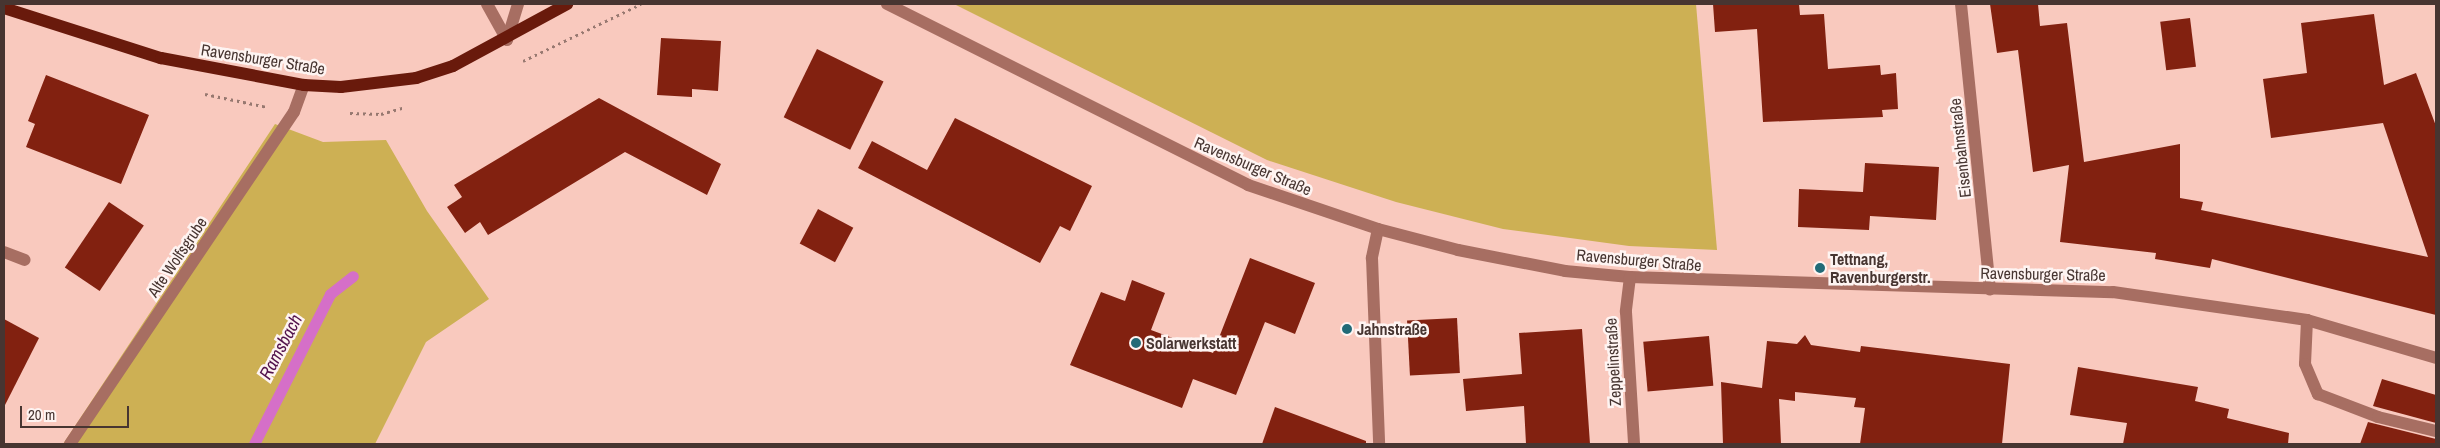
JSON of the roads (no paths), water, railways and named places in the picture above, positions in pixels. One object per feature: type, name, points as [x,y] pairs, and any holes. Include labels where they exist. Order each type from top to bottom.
[{"type":"main road","name":"Ravensburger Straße","points":[[4,8],[161,58],[304,85],[350,86],[416,78],[507,40],[567,4]]},
{"type":"street","points":[[486,4],[507,40]]},
{"type":"street","points":[[507,40],[518,4]]},
{"type":"street","name":"Ravensburger Straße","points":[[887,4],[1248,185],[1378,229],[1565,270],[1630,277],[1990,290],[2113,292],[2307,320],[2436,358]]},
{"type":"street","name":"Eisenbahnstraße","points":[[1961,4],[1990,290]]},
{"type":"street","name":"Alte Wolfsgrube","points":[[70,444],[294,112],[304,85]]},
{"type":"street","points":[[1378,229],[1372,258],[1379,444]]},
{"type":"street","points":[[4,252],[25,260]]},
{"type":"street","name":"Zeppelinstraße","points":[[1630,277],[1626,312],[1634,444]]},
{"type":"street","points":[[2307,320],[2305,364],[2318,394],[2378,417],[2436,431]]},
{"type":"waterway","name":"Ramsbach","points":[[254,444],[330,294],[353,276]]},
{"type":"place","name":"Tettnang, Ravenburgerstr.","points":[[1820,268]]},
{"type":"place","name":"Jahnstraße","points":[[1347,329]]},
{"type":"place","name":"Solarwerkstatt","points":[[1136,343]]}]
